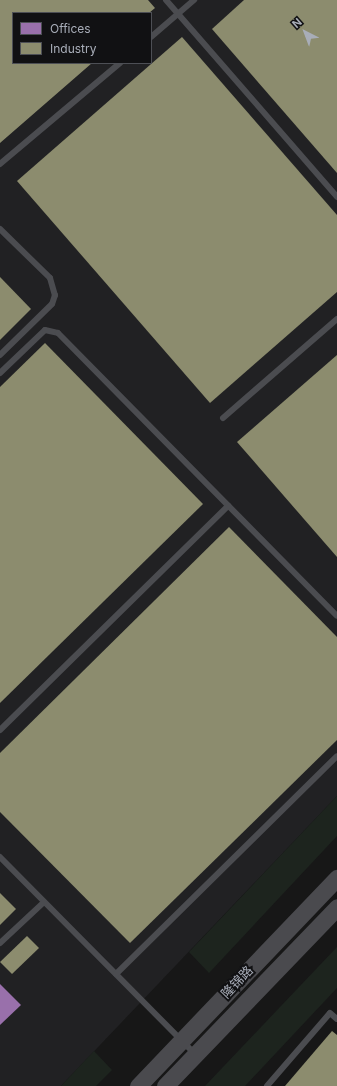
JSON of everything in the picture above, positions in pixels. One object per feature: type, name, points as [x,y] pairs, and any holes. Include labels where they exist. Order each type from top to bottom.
[{"type":"main road","name":"隆锦路","points":[[138,1086],[337,878]]},
{"type":"main road","name":"隆锦路","points":[[165,1086],[337,907]]},
{"type":"lane","points":[[166,0],[337,197]]},
{"type":"lane","points":[[152,36],[194,0]]},
{"type":"lane","points":[[0,164],[119,64]]},
{"type":"lane","points":[[0,229],[50,278],[55,295],[52,304],[0,355]]},
{"type":"lane","points":[[223,418],[337,319]]},
{"type":"lane","points":[[0,373],[45,330],[58,333],[337,616]]},
{"type":"lane","points":[[0,730],[228,506]]},
{"type":"lane","points":[[116,974],[337,756]]},
{"type":"lane","points":[[0,857],[195,1054]]},
{"type":"lane","points":[[0,943],[44,902]]},
{"type":"lane","points":[[268,1086],[330,1013],[337,1019]]},
{"type":"shaded area","points":[[0,0],[337,0],[337,796],[61,1086],[0,1086]]},
{"type":"shaded area","points":[[337,796],[337,836],[209,973],[189,952]]},
{"type":"shaded area","points":[[337,947],[337,988],[245,1086],[205,1086]]},
{"type":"shaded area","points":[[94,1051],[112,1070],[96,1086],[61,1086]]},
{"type":"building: Offices","points":[[0,984],[21,1005],[0,1025]]},
{"type":"building: Industry","points":[[0,0],[148,0],[155,8],[150,12],[12,12],[12,64],[91,64],[0,143]]},
{"type":"building: Industry","points":[[244,0],[337,0],[337,173],[212,29]]},
{"type":"building: Industry","points":[[182,37],[337,215],[337,292],[210,403],[17,181]]},
{"type":"building: Industry","points":[[0,277],[31,309],[0,340]]},
{"type":"building: Industry","points":[[45,343],[203,504],[0,703],[0,387]]},
{"type":"building: Industry","points":[[337,355],[337,557],[237,442]]},
{"type":"building: Industry","points":[[229,527],[337,637],[337,740],[130,943],[0,812],[0,753]]},
{"type":"building: Industry","points":[[0,893],[16,909],[0,925]]},
{"type":"building: Industry","points":[[27,936],[39,948],[12,974],[0,962]]},
{"type":"building: Industry","points":[[332,1031],[337,1035],[337,1086],[285,1086]]}]
